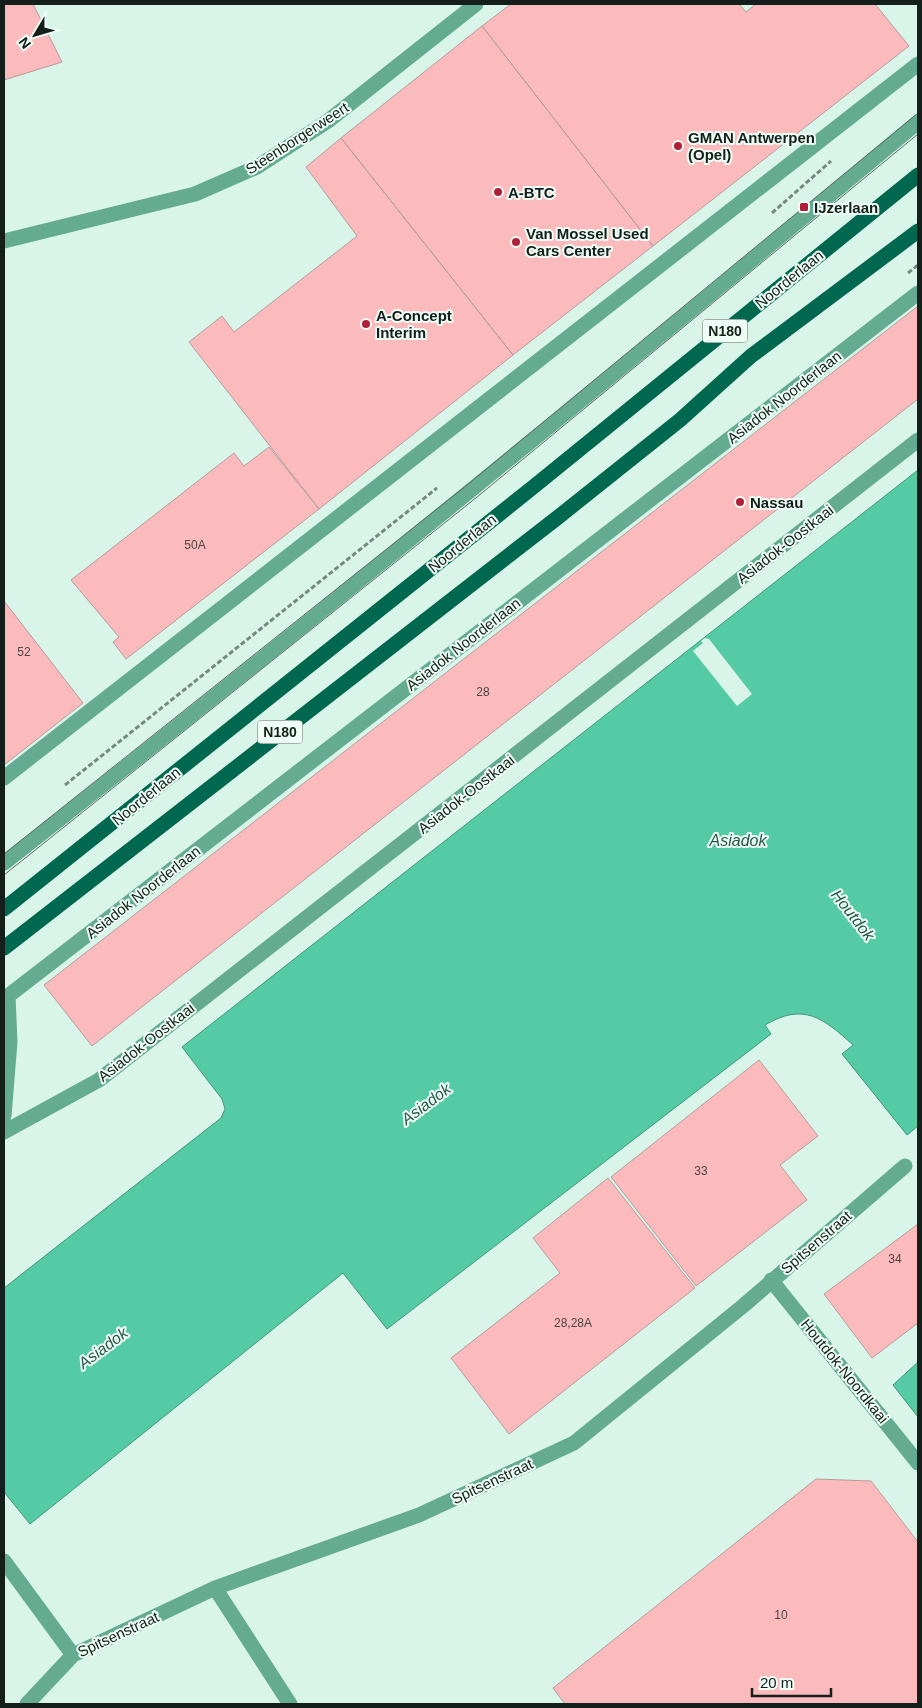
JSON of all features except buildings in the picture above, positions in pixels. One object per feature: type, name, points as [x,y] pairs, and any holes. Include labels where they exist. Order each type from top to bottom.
[{"type":"main road","name":"Noorderlaan","points":[[4,909],[524,494],[918,175]]},
{"type":"main road","name":"N180","points":[[4,948],[565,512],[680,420],[751,356],[918,231]]},
{"type":"street","name":"Steenborgerweert","points":[[4,241],[195,194],[257,167],[328,121],[476,4]]},
{"type":"street","points":[[4,778],[918,64]]},
{"type":"street","points":[[4,863],[273,652],[464,497],[918,122]]},
{"type":"street","name":"Asiadok Noorderlaan","points":[[4,1116],[10,1042],[8,996],[918,292]]},
{"type":"street","name":"Asiadok-Oostkaai","points":[[4,1132],[99,1080],[918,440]]},
{"type":"street","name":"Spitsenstraat","points":[[27,1704],[73,1655],[215,1588],[419,1515],[574,1443],[743,1306],[905,1166]]},
{"type":"street","name":"Houtdok-Noordkaai","points":[[771,1280],[918,1463]]},
{"type":"street","points":[[4,1561],[73,1655]]},
{"type":"street","points":[[215,1588],[290,1704]]},
{"type":"path","points":[[766,219],[792,194],[837,157]]},
{"type":"path","points":[[58,791],[441,484]]},
{"type":"water","name":"Asiadok","points":[[918,470],[918,1126],[907,1135],[842,1054],[853,1045],[832,1027],[812,1016],[802,1014],[779,1018],[765,1025],[771,1034],[387,1329],[343,1273],[30,1524],[4,1492],[4,1288],[221,1118],[225,1109],[222,1099],[182,1047]]},
{"type":"water","points":[[918,1362],[918,1417],[893,1385]]},
{"type":"pier","points":[[705,638],[709,639],[752,694],[737,706],[693,651],[703,643],[701,641]]},
{"type":"tram line","points":[[4,854],[467,485],[918,113]]},
{"type":"tram line","points":[[4,875],[477,497],[918,134]]},
{"type":"place","name":"GMAN Antwerpen (Opel)","points":[[678,146]]},
{"type":"place","name":"A-BTC","points":[[498,192]]},
{"type":"place","name":"IJzerlaan","points":[[804,207]]},
{"type":"place","name":"Van Mossel Used Cars Center","points":[[516,242]]},
{"type":"place","name":"A-Concept Interim","points":[[366,324]]},
{"type":"place","name":"Nassau","points":[[740,502]]},
{"type":"water label","name":"Houtdok","points":[[853,915]]}]
